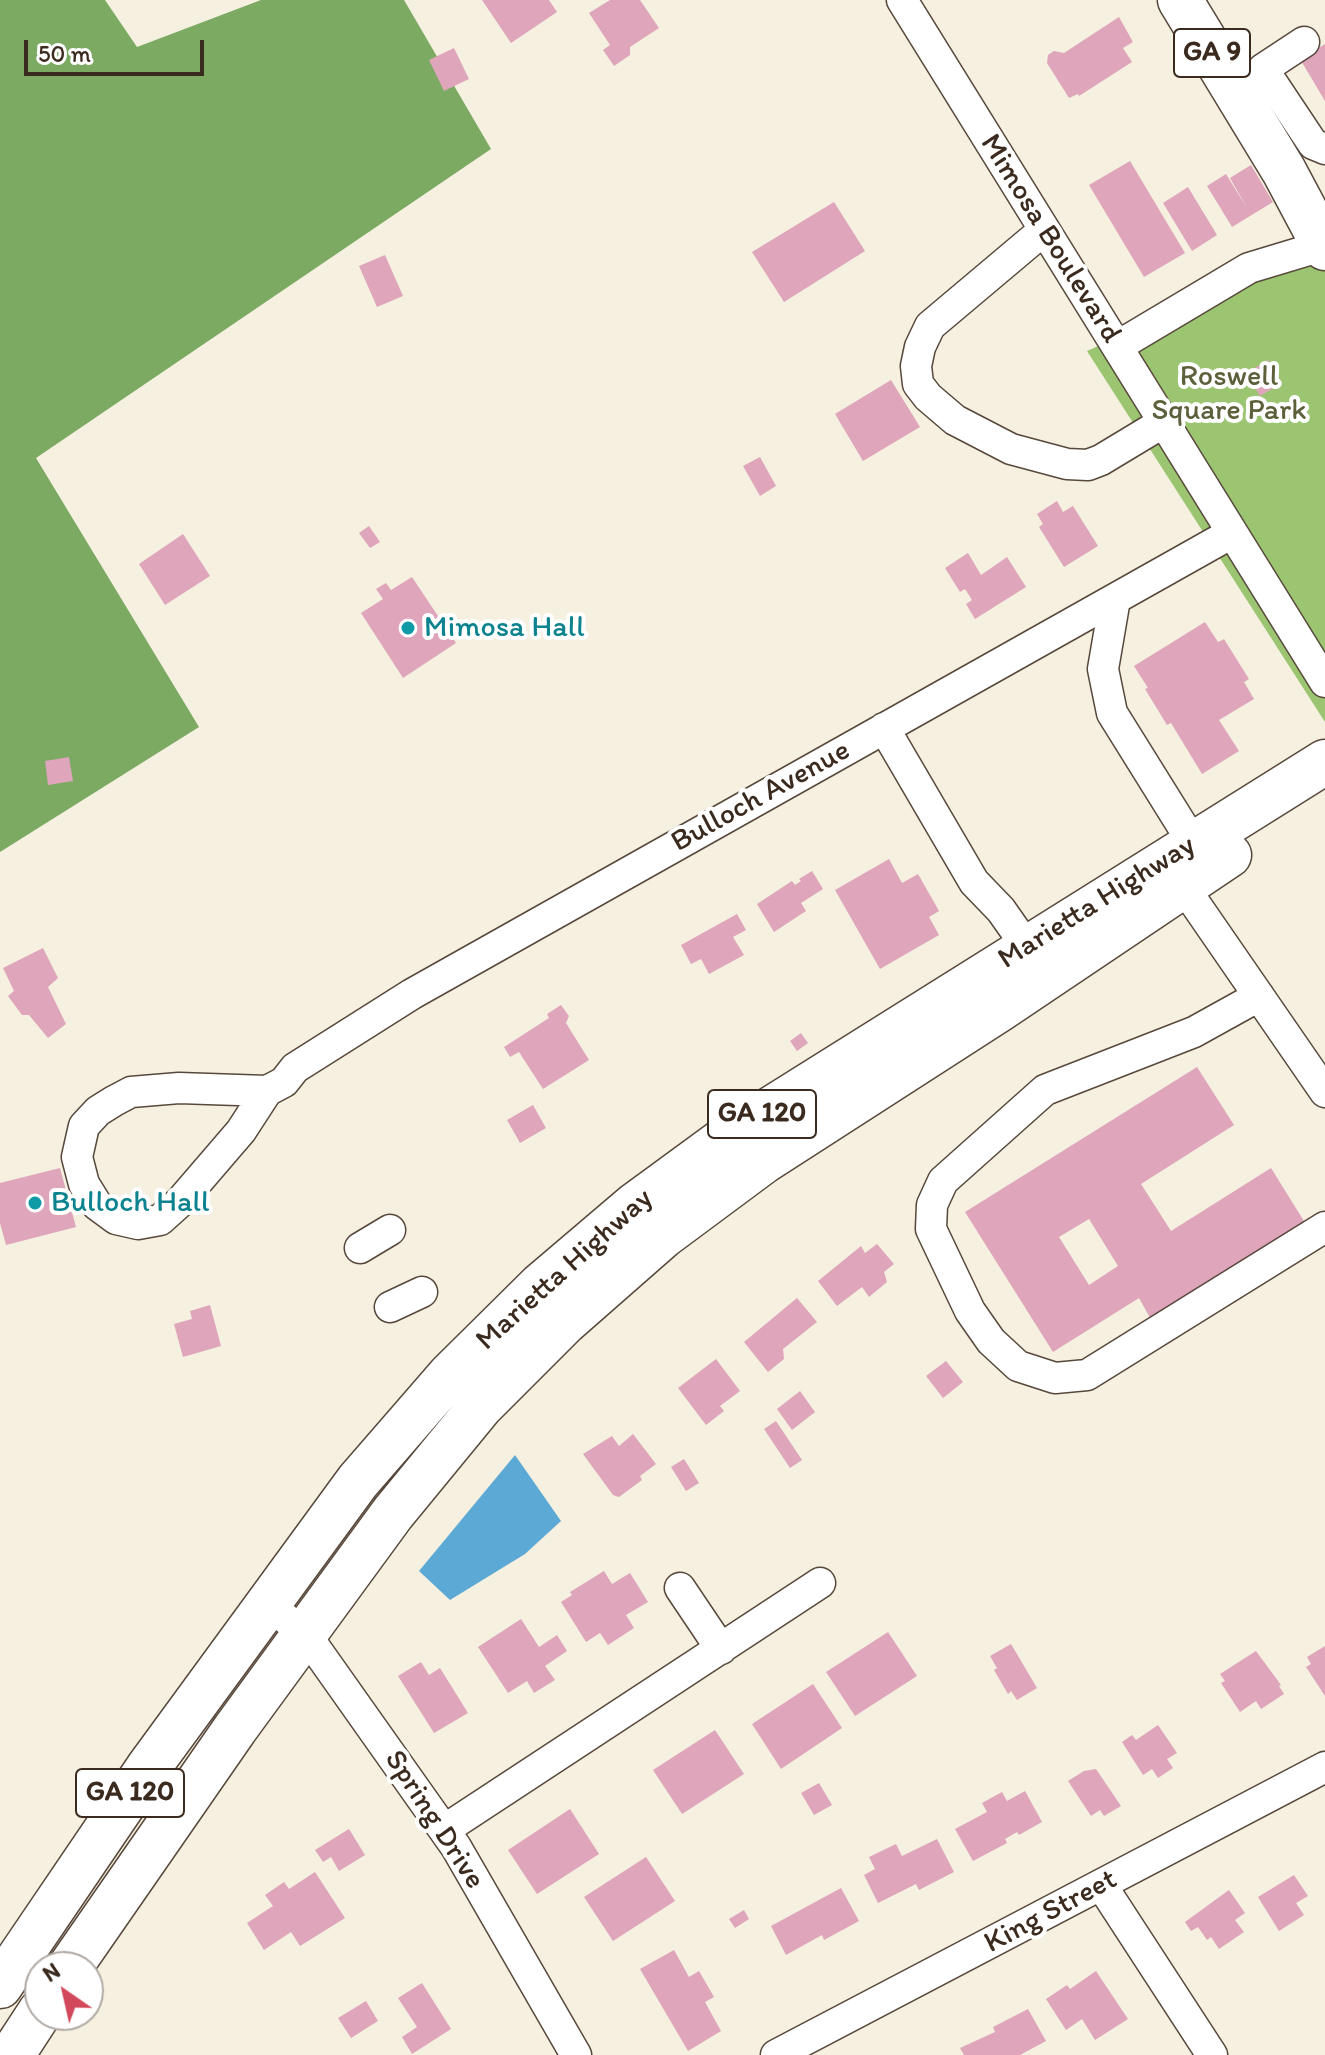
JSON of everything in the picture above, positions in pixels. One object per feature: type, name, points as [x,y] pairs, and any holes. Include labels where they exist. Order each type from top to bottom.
[{"type":"highway","name":"GA 9","points":[[1180,0],[1284,171],[1325,246]]},
{"type":"highway","name":"Marietta Highway","points":[[81,1951],[304,1632],[393,1513],[480,1407],[565,1322],[652,1245],[764,1161],[1000,1009],[1180,863],[1325,762]]},
{"type":"highway","name":"Marietta Highway","points":[[0,1986],[114,1816],[358,1481],[405,1424],[507,1317],[581,1249],[684,1167],[736,1131],[1027,947],[1180,863],[1325,793]]},
{"type":"highway","points":[[12,2055],[28,2031]]},
{"type":"street","name":"Mimosa Boulevard","points":[[902,0],[1325,682]]},
{"type":"street","points":[[1304,42],[1263,69],[1313,144],[1325,149]]},
{"type":"street","points":[[1044,230],[930,326],[920,347],[916,366],[918,384],[955,420],[1011,449],[1067,464],[1088,465],[1101,460],[1164,422]]},
{"type":"street","points":[[1118,346],[1249,268],[1325,246]]},
{"type":"street","name":"Bulloch Avenue","points":[[267,1091],[179,1088],[131,1092],[122,1096],[98,1111],[84,1126],[77,1157],[84,1184],[97,1205],[116,1219],[138,1224],[160,1220],[180,1202],[241,1131],[267,1091],[284,1082],[295,1068],[412,994],[1232,533]]},
{"type":"street","points":[[1115,599],[1103,669],[1112,713],[1152,781],[1180,863],[1259,996],[1325,1092]]},
{"type":"street","points":[[884,728],[974,882],[1001,910],[1027,947]]},
{"type":"street","points":[[1259,996],[1194,1032],[1045,1090],[943,1181],[932,1205],[931,1229],[970,1311],[991,1341],[1018,1366],[1055,1378],[1087,1375],[1325,1227]]},
{"type":"street","points":[[360,1248],[390,1230]]},
{"type":"street","points":[[390,1307],[422,1292]]},
{"type":"street","points":[[444,1830],[820,1583]]},
{"type":"street","points":[[680,1588],[721,1649]]},
{"type":"street","name":"Spring Drive","points":[[267,1605],[304,1632],[444,1830],[576,2055]]},
{"type":"street","name":"King Street","points":[[776,2055],[1325,1767]]},
{"type":"street","points":[[1102,1886],[1212,2055]]},
{"type":"green space","points":[[0,0],[105,0],[137,47],[261,0],[404,0],[491,149],[36,458],[199,727],[0,852]]},
{"type":"green space","name":"Roswell Square Park","points":[[1325,248],[1325,722],[1087,351]]},
{"type":"water","points":[[515,1455],[561,1521],[525,1554],[450,1600],[419,1571]]},
{"type":"building","points":[[482,0],[549,0],[557,12],[511,43]]},
{"type":"building","points":[[610,0],[640,0],[659,28],[630,47],[630,55],[614,66],[603,50],[610,45],[589,13]]},
{"type":"building","points":[[1119,17],[1133,42],[1123,48],[1132,62],[1079,96],[1069,98],[1047,63],[1048,55],[1054,51],[1064,53]]},
{"type":"building","points":[[1325,44],[1325,101],[1300,59]]},
{"type":"building","points":[[454,48],[469,79],[444,91],[429,60]]},
{"type":"building","points":[[1130,161],[1185,253],[1144,277],[1089,185]]},
{"type":"building","points":[[1251,165],[1273,202],[1232,227],[1207,186],[1226,174],[1247,208],[1230,178]]},
{"type":"building","points":[[1188,187],[1217,235],[1192,251],[1163,203]]},
{"type":"building","points":[[834,202],[865,251],[784,302],[752,252]]},
{"type":"building","points":[[385,255],[403,296],[377,307],[359,266]]},
{"type":"building","points":[[1268,360],[1282,383],[1260,396],[1246,373]]},
{"type":"building","points":[[891,380],[920,427],[863,461],[835,414]]},
{"type":"building","points":[[760,457],[776,486],[760,496],[743,466]]},
{"type":"building","points":[[1057,501],[1063,512],[1073,506],[1098,546],[1064,567],[1039,527],[1043,524],[1037,514]]},
{"type":"building","points":[[369,526],[380,542],[370,548],[359,533]]},
{"type":"building","points":[[183,534],[210,576],[165,605],[139,564]]},
{"type":"building","points":[[968,553],[981,575],[1007,557],[1026,587],[975,619],[966,604],[972,600],[965,589],[960,592],[945,568]]},
{"type":"building","name":"Mimosa Hall","points":[[412,577],[456,643],[403,678],[361,613],[383,599],[376,589],[386,583],[391,590]]},
{"type":"building","points":[[1205,622],[1218,642],[1224,639],[1249,679],[1244,682],[1254,699],[1219,720],[1239,751],[1202,774],[1171,723],[1167,725],[1134,666]]},
{"type":"building","points":[[69,757],[73,781],[48,785],[45,761]]},
{"type":"building","points":[[889,859],[902,883],[918,874],[939,911],[929,917],[939,935],[880,969],[835,890]]},
{"type":"building","points":[[812,871],[823,889],[801,903],[806,911],[774,932],[757,904],[792,881],[795,885]]},
{"type":"building","points":[[737,914],[746,930],[733,937],[744,955],[709,974],[701,959],[691,964],[681,945]]},
{"type":"building","points":[[43,948],[58,978],[48,987],[66,1024],[48,1038],[29,1015],[22,1015],[8,996],[14,991],[3,968]]},
{"type":"building","points":[[561,1005],[569,1016],[566,1023],[589,1060],[543,1089],[519,1052],[510,1057],[504,1047],[549,1018],[547,1014]]},
{"type":"building","points":[[801,1033],[808,1043],[797,1051],[790,1041]]},
{"type":"building","points":[[1197,1067],[1234,1125],[1141,1184],[1171,1231],[1271,1168],[1307,1226],[1153,1323],[1139,1298],[1053,1352],[965,1212]],"holes":[[[1089,1219],[1118,1266],[1089,1285],[1059,1237]]]},
{"type":"building","points":[[533,1105],[546,1128],[520,1143],[507,1120]]},
{"type":"building","name":"Bulloch Hall","points":[[60,1168],[76,1227],[6,1245],[0,1223],[0,1183]]},
{"type":"building","points":[[877,1244],[894,1264],[884,1272],[887,1282],[869,1297],[862,1287],[837,1306],[818,1281],[861,1246],[865,1253]]},
{"type":"building","points":[[797,1298],[817,1322],[783,1349],[784,1359],[768,1372],[744,1342]]},
{"type":"building","points":[[210,1305],[221,1346],[183,1357],[174,1324],[192,1319],[190,1311]]},
{"type":"building","points":[[716,1359],[740,1391],[720,1406],[724,1411],[706,1425],[678,1388]]},
{"type":"building","points":[[946,1361],[963,1382],[943,1398],[926,1376]]},
{"type":"building","points":[[800,1391],[815,1412],[792,1430],[777,1409]]},
{"type":"building","points":[[776,1421],[802,1460],[790,1468],[764,1429]]},
{"type":"building","points":[[633,1434],[656,1464],[640,1476],[642,1480],[619,1497],[613,1495],[583,1454],[612,1436],[619,1446]]},
{"type":"building","points":[[684,1459],[699,1483],[686,1491],[671,1467]]},
{"type":"building","points":[[604,1571],[612,1584],[630,1573],[648,1602],[626,1615],[634,1628],[608,1645],[600,1633],[586,1642],[561,1602],[572,1595],[570,1592]]},
{"type":"building","points":[[521,1619],[539,1647],[557,1635],[567,1651],[545,1666],[555,1680],[534,1693],[527,1681],[508,1693],[478,1647]]},
{"type":"building","points":[[888,1632],[917,1676],[855,1716],[826,1672]]},
{"type":"building","points":[[1011,1644],[1037,1688],[1017,1700],[1011,1691],[1008,1694],[990,1656]]},
{"type":"building","points":[[1325,1646],[1325,1696],[1306,1667],[1311,1664],[1307,1657]]},
{"type":"building","points":[[1256,1651],[1284,1694],[1261,1709],[1256,1701],[1240,1712],[1221,1683],[1225,1681],[1220,1674]]},
{"type":"building","points":[[421,1662],[429,1675],[440,1668],[468,1713],[434,1733],[398,1676]]},
{"type":"building","points":[[813,1684],[842,1728],[781,1769],[752,1724]]},
{"type":"building","points":[[1158,1725],[1177,1753],[1167,1759],[1173,1768],[1158,1778],[1152,1769],[1143,1775],[1122,1742],[1132,1735],[1136,1740]]},
{"type":"building","points":[[715,1730],[744,1774],[682,1814],[653,1770]]},
{"type":"building","points":[[1096,1769],[1121,1806],[1104,1816],[1100,1810],[1091,1816],[1068,1781],[1084,1771]]},
{"type":"building","points":[[819,1783],[832,1805],[814,1815],[801,1793]]},
{"type":"building","points":[[1025,1791],[1042,1822],[1019,1835],[1017,1832],[1005,1839],[1007,1843],[973,1861],[955,1829],[987,1812],[982,1803],[1002,1792],[1007,1801]]},
{"type":"building","points":[[570,1809],[599,1854],[537,1894],[508,1850]]},
{"type":"building","points":[[349,1829],[365,1855],[339,1871],[331,1857],[323,1862],[315,1850]]},
{"type":"building","points":[[937,1839],[954,1872],[919,1890],[916,1884],[878,1903],[864,1875],[875,1869],[869,1857],[896,1844],[902,1856]]},
{"type":"building","points":[[646,1857],[675,1901],[613,1941],[584,1897]]},
{"type":"building","points":[[315,1872],[345,1918],[300,1946],[291,1932],[264,1950],[247,1923],[273,1906],[265,1895],[284,1882],[289,1889]]},
{"type":"building","points":[[1294,1875],[1308,1896],[1296,1903],[1304,1915],[1279,1931],[1258,1897]]},
{"type":"building","points":[[841,1888],[859,1921],[824,1940],[822,1935],[786,1955],[771,1926]]},
{"type":"building","points":[[1229,1890],[1245,1913],[1235,1920],[1244,1932],[1219,1949],[1211,1937],[1207,1940],[1198,1927],[1191,1931],[1185,1922]]},
{"type":"building","points":[[744,1910],[749,1919],[735,1928],[729,1919]]},
{"type":"building","points":[[674,1950],[689,1977],[699,1971],[714,1997],[705,2002],[721,2031],[688,2051],[640,1969]]},
{"type":"building","points":[[1096,1971],[1128,2019],[1095,2040],[1082,2019],[1066,2030],[1046,1999],[1067,1985],[1070,1989]]},
{"type":"building","points":[[422,1983],[451,2029],[412,2054],[402,2037],[417,2027],[398,1998]]},
{"type":"building","points":[[366,2001],[378,2021],[351,2038],[338,2018]]},
{"type":"building","points":[[1028,2009],[1046,2041],[1020,2055],[964,2055],[960,2048],[995,2032],[993,2027]]},
{"type":"place","name":"Mimosa Hall","points":[[408,628]]},
{"type":"place","name":"Bulloch Hall","points":[[35,1203]]}]
